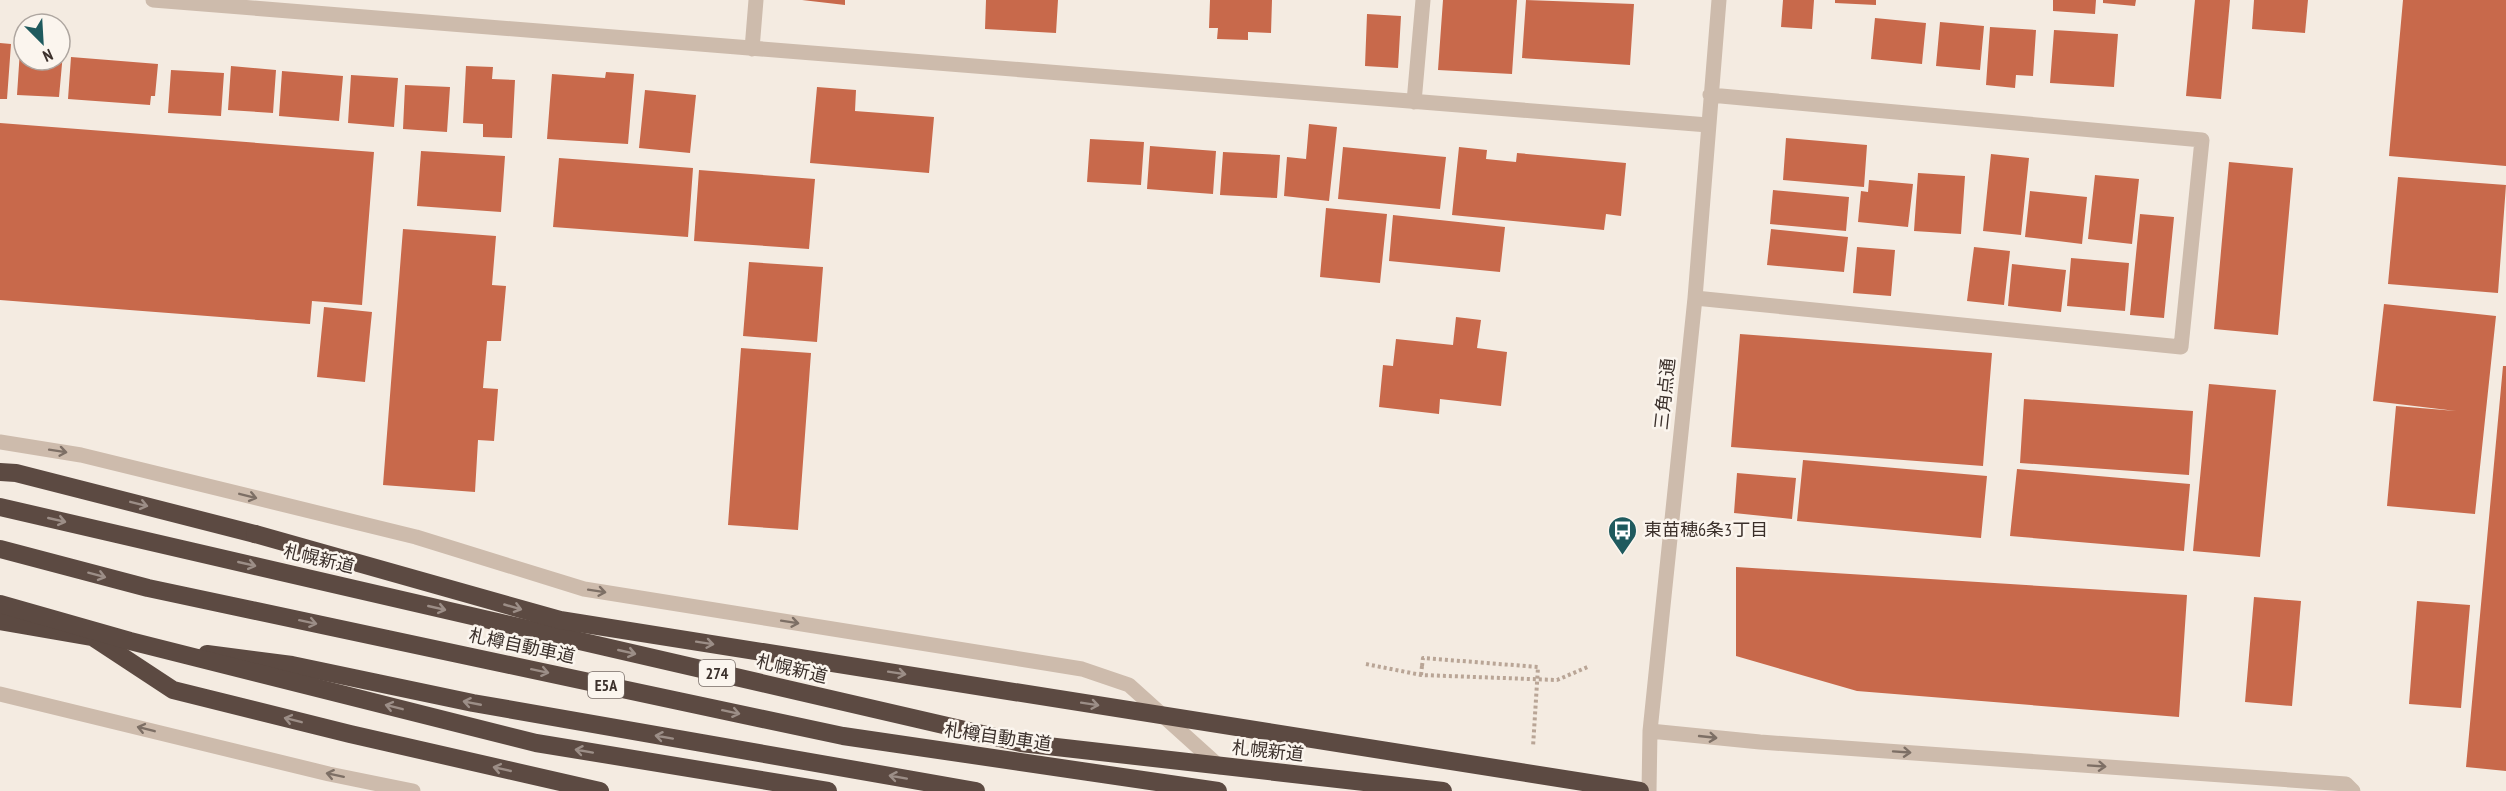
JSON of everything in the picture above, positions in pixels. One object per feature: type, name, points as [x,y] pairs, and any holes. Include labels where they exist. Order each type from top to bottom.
[{"type":"highway","points":[[0,472],[16,472],[255,534],[560,620],[1640,791]]},
{"type":"highway","name":"札幌新道","points":[[0,507],[1021,743],[1443,791]]},
{"type":"highway","name":"札樽自動車道","points":[[0,549],[148,588],[843,736],[1218,791]]},
{"type":"highway","points":[[0,604],[130,641],[536,743],[828,791]]},
{"type":"highway","points":[[0,621],[94,638],[292,665],[473,703],[976,791]]},
{"type":"highway","points":[[94,638],[173,690],[350,734],[600,791]]},
{"type":"street","points":[[153,0],[207,2],[752,49],[1708,125]]},
{"type":"street","points":[[752,49],[756,0]]},
{"type":"street","points":[[1414,102],[1423,0]]},
{"type":"street","name":"三角点通","points":[[1649,791],[1650,731],[1695,298],[1719,0]]},
{"type":"street","points":[[1695,298],[2181,347],[2202,140],[1710,95]]},
{"type":"street","points":[[0,442],[81,455],[416,537],[584,589],[1082,669],[1129,685],[1220,766]]},
{"type":"street","points":[[0,694],[329,774],[413,791]]},
{"type":"street","points":[[1650,731],[1760,742],[2346,784],[2353,791]]},
{"type":"path","points":[[1421,675],[1423,658],[1538,667],[1533,757]]},
{"type":"path","points":[[1366,664],[1421,675],[1557,680],[1590,666]]},
{"type":"building","points":[[802,0],[845,0],[845,5]]},
{"type":"building","points":[[986,0],[1058,0],[1056,33],[985,29]]},
{"type":"building","points":[[1210,0],[1272,0],[1271,33],[1248,32],[1248,40],[1217,39],[1218,28],[1209,28]]},
{"type":"building","points":[[1443,0],[1517,0],[1512,74],[1438,70]]},
{"type":"building","points":[[1526,0],[1634,4],[1630,65],[1522,58]]},
{"type":"building","points":[[1783,0],[1814,0],[1812,29],[1781,27]]},
{"type":"building","points":[[1835,0],[1876,0],[1876,5],[1835,3]]},
{"type":"building","points":[[2053,0],[2096,0],[2095,14],[2053,11]]},
{"type":"building","points":[[2103,0],[2136,0],[2135,6],[2103,3]]},
{"type":"building","points":[[2195,0],[2230,0],[2221,99],[2186,96]]},
{"type":"building","points":[[2254,0],[2308,0],[2305,33],[2252,29]]},
{"type":"building","points":[[2403,0],[2506,0],[2506,166],[2389,156]]},
{"type":"building","points":[[1367,14],[1401,16],[1398,68],[1365,66]]},
{"type":"building","points":[[1875,18],[1926,23],[1922,64],[1871,59]]},
{"type":"building","points":[[1940,22],[1984,26],[1980,70],[1936,66]]},
{"type":"building","points":[[1990,27],[2036,30],[2033,76],[2016,75],[2015,88],[1986,85]]},
{"type":"building","points":[[2054,30],[2118,34],[2114,87],[2050,83]]},
{"type":"building","points":[[0,43],[11,44],[7,99],[0,99]]},
{"type":"building","points":[[72,57],[158,64],[155,96],[151,96],[150,105],[68,99]]},
{"type":"building","points":[[231,66],[276,70],[273,113],[228,110]]},
{"type":"building","points":[[466,66],[493,67],[492,79],[515,80],[512,138],[483,137],[483,124],[463,123]]},
{"type":"building","points":[[171,70],[224,73],[221,116],[168,113]]},
{"type":"building","points":[[282,71],[343,76],[339,121],[279,116]]},
{"type":"building","points":[[19,72],[61,72],[59,97],[17,95]]},
{"type":"building","points":[[606,72],[634,74],[628,144],[547,139],[552,74],[605,78]]},
{"type":"building","points":[[351,75],[398,78],[394,127],[348,123]]},
{"type":"building","points":[[405,85],[450,87],[447,132],[403,129]]},
{"type":"building","points":[[817,87],[856,90],[855,111],[934,117],[929,173],[810,163]]},
{"type":"building","points":[[645,90],[696,95],[690,153],[639,148]]},
{"type":"building","points":[[0,123],[374,152],[362,305],[312,301],[310,324],[0,300]]},
{"type":"building","points":[[1309,124],[1337,127],[1329,201],[1284,196],[1287,157],[1306,159]]},
{"type":"building","points":[[1786,138],[1867,145],[1864,187],[1783,180]]},
{"type":"building","points":[[1090,139],[1144,142],[1141,185],[1087,182]]},
{"type":"building","points":[[1150,146],[1216,151],[1213,194],[1147,189]]},
{"type":"building","points":[[1343,147],[1446,157],[1440,209],[1338,199]]},
{"type":"building","points":[[1459,147],[1487,150],[1486,159],[1516,162],[1517,153],[1626,163],[1621,216],[1606,214],[1604,230],[1452,215]]},
{"type":"building","points":[[421,151],[505,156],[501,212],[417,206]]},
{"type":"building","points":[[1223,152],[1280,155],[1277,198],[1220,195]]},
{"type":"building","points":[[1991,154],[2029,158],[2021,235],[1983,231]]},
{"type":"building","points":[[559,158],[693,168],[688,237],[553,227]]},
{"type":"building","points":[[2229,162],[2293,168],[2278,335],[2214,329]]},
{"type":"building","points":[[699,170],[815,179],[809,249],[694,241]]},
{"type":"building","points":[[1918,173],[1965,176],[1961,234],[1914,231]]},
{"type":"building","points":[[2095,175],[2139,179],[2132,244],[2088,239]]},
{"type":"building","points":[[2398,177],[2506,185],[2498,293],[2388,284]]},
{"type":"building","points":[[1869,180],[1913,184],[1908,227],[1858,222],[1861,191],[1868,192]]},
{"type":"building","points":[[1773,190],[1849,197],[1846,231],[1770,224]]},
{"type":"building","points":[[2030,191],[2087,197],[2082,244],[2025,237]]},
{"type":"building","points":[[1326,208],[1387,214],[1380,283],[1320,277]]},
{"type":"building","points":[[2140,214],[2174,217],[2164,318],[2130,315]]},
{"type":"building","points":[[1393,215],[1505,227],[1500,272],[1389,261]]},
{"type":"building","points":[[403,229],[496,236],[492,285],[506,286],[501,341],[487,341],[483,388],[498,389],[494,441],[478,440],[475,492],[383,485]]},
{"type":"building","points":[[1771,229],[1848,237],[1844,272],[1767,265]]},
{"type":"building","points":[[1857,247],[1895,250],[1891,296],[1853,293]]},
{"type":"building","points":[[1974,247],[2010,251],[2004,305],[1967,301]]},
{"type":"building","points":[[2071,258],[2129,263],[2125,311],[2067,306]]},
{"type":"building","points":[[749,262],[823,267],[817,342],[743,336]]},
{"type":"building","points":[[2012,264],[2066,270],[2061,312],[2008,306]]},
{"type":"building","points":[[2384,304],[2496,316],[2475,514],[2387,506],[2396,406],[2456,411],[2373,401]]},
{"type":"building","points":[[324,307],[372,312],[365,382],[317,377]]},
{"type":"building","points":[[1456,317],[1481,320],[1477,348],[1507,352],[1501,406],[1440,399],[1439,414],[1379,407],[1383,365],[1393,366],[1396,339],[1453,345]]},
{"type":"building","points":[[1740,334],[1992,353],[1983,466],[1731,447]]},
{"type":"building","points":[[741,348],[811,353],[798,530],[728,525]]},
{"type":"building","points":[[2503,366],[2506,366],[2506,771],[2466,767]]},
{"type":"building","points":[[2209,384],[2276,390],[2260,557],[2193,551]]},
{"type":"building","points":[[2024,399],[2193,411],[2189,475],[2020,463]]},
{"type":"building","points":[[1803,460],[1987,476],[1981,538],[1797,521]]},
{"type":"building","points":[[2017,469],[2190,484],[2184,551],[2010,536]]},
{"type":"building","points":[[1737,473],[1796,478],[1792,519],[1734,513]]},
{"type":"building","points":[[1736,567],[2187,595],[2179,717],[1857,691],[1736,656]]},
{"type":"building","points":[[2254,597],[2301,601],[2292,706],[2245,702]]},
{"type":"building","points":[[2417,601],[2470,605],[2461,708],[2409,704]]},
{"type":"place","name":"東苗穂6条3丁目","points":[[1623,556]]}]
